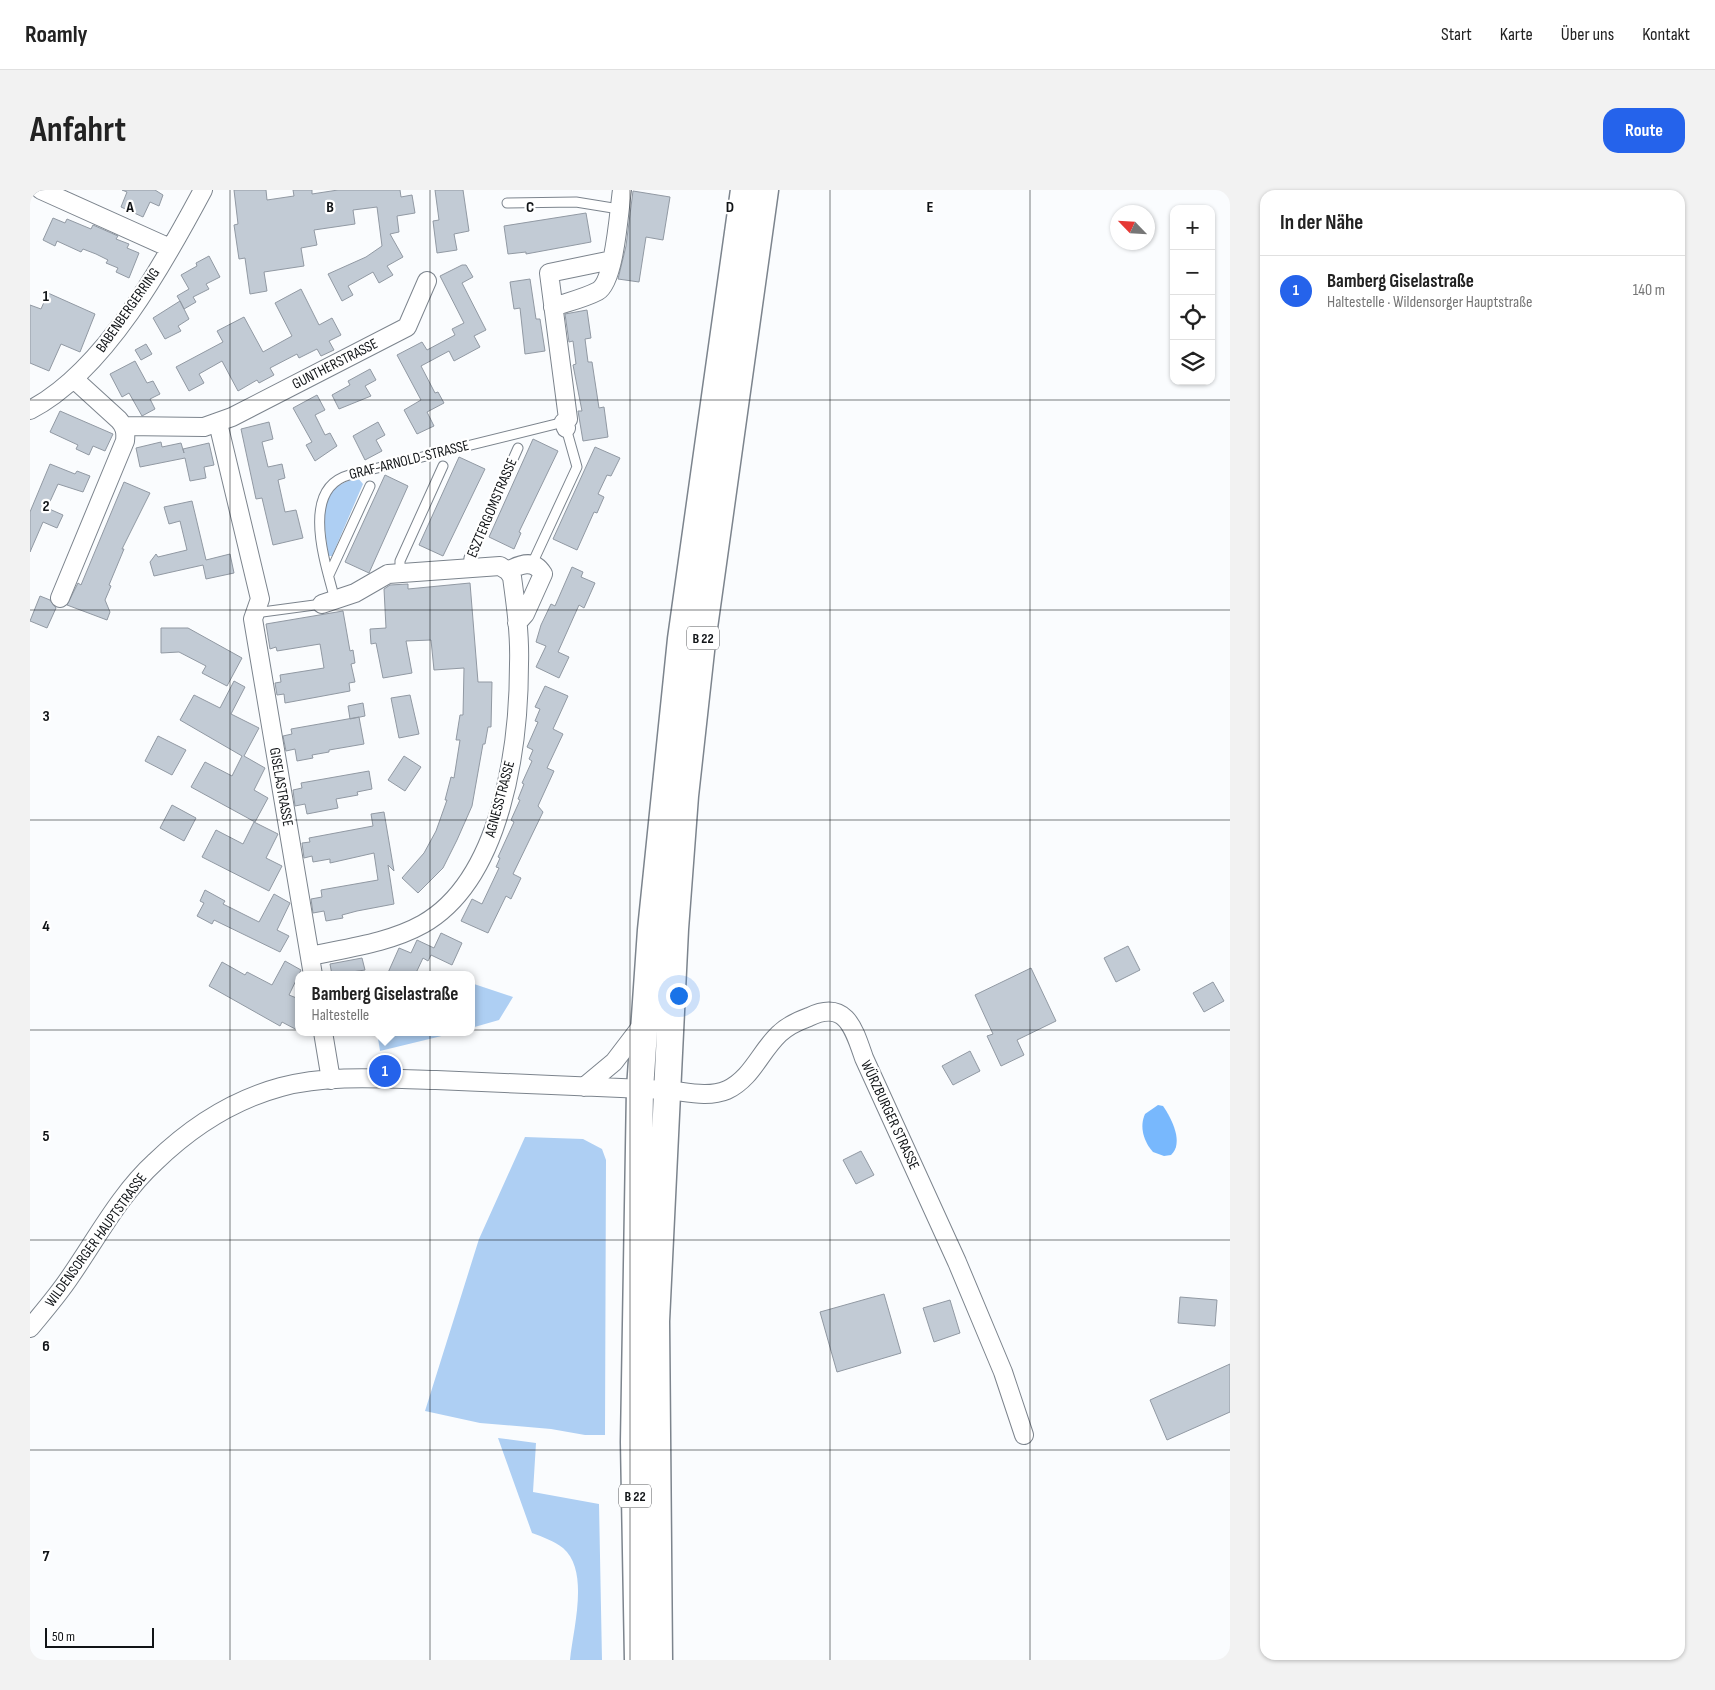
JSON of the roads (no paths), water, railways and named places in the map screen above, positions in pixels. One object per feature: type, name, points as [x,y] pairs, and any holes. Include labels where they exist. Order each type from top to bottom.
[{"type":"main road","name":"B 22","points":[[638,1660],[634,1442],[640,1089],[664,793],[680,647],[744,190]]},
{"type":"main road","name":"B 22","points":[[659,1660],[656,1331],[675,929],[688,767],[722,486],[765,190]]},
{"type":"street","points":[[41,190],[170,248]]},
{"type":"street","name":"BABENBERGERRING","points":[[30,410],[74,379],[122,324],[170,248],[203,190]]},
{"type":"street","points":[[554,306],[599,290],[605,284],[612,260],[622,190]]},
{"type":"street","points":[[565,425],[568,418],[549,273],[612,260]]},
{"type":"street","name":"GUNTHERSTRASSE","points":[[124,426],[204,427],[218,423],[407,327],[427,281]]},
{"type":"street","points":[[60,598],[124,441],[124,426],[74,379]]},
{"type":"street","points":[[218,423],[257,606]]},
{"type":"street","name":"ESZTERGOMSTRASSE","points":[[328,602],[355,593],[379,577],[400,572],[500,566],[508,571],[518,565],[536,566]]},
{"type":"street","points":[[517,623],[524,614],[543,574],[536,566]]},
{"type":"street","name":"AGNESSTRASSE","points":[[310,956],[385,939],[424,923],[454,898],[471,876],[495,824],[512,754],[519,702],[517,623],[512,577],[508,571]]},
{"type":"street","name":"GISELASTRASSE","points":[[257,606],[252,619],[312,971]]},
{"type":"street","name":"WÜRZBURGER STRASSE","points":[[640,1089],[711,1095],[726,1090],[752,1070],[779,1034],[794,1023],[821,1011],[830,1010],[845,1020],[854,1030],[864,1058],[957,1262],[1004,1372],[1024,1435]]},
{"type":"street","points":[[584,1087],[614,1062],[645,1021]]},
{"type":"street","points":[[324,1036],[331,1080]]},
{"type":"street","name":"WILDENSORGER HAUPTSTRASSE","points":[[30,1328],[66,1284],[126,1195],[154,1162],[189,1132],[213,1116],[235,1105],[281,1087],[331,1080],[431,1080],[584,1087]]},
{"type":"street","points":[[584,1087],[640,1089]]},
{"type":"lane","points":[[507,203],[576,202],[619,209]]},
{"type":"lane","points":[[536,566],[577,467],[565,425]]},
{"type":"lane","name":"GRAF-ARNOLD-STRASSE","points":[[329,575],[324,558],[320,518],[321,500],[326,490],[341,477],[565,425]]},
{"type":"lane","name":"ESZTERGOMSTRASSE","points":[[468,568],[469,558],[518,448]]},
{"type":"lane","points":[[400,572],[400,561],[444,466]]},
{"type":"lane","points":[[257,606],[328,602],[329,575],[370,486]]},
{"type":"water","points":[[1158,1105],[1163,1106],[1170,1117],[1177,1138],[1175,1150],[1171,1155],[1164,1156],[1153,1152],[1143,1134],[1142,1124],[1145,1114]]},
{"type":"place","name":"Bamberg Giselastraße","points":[[385,1071]]}]
